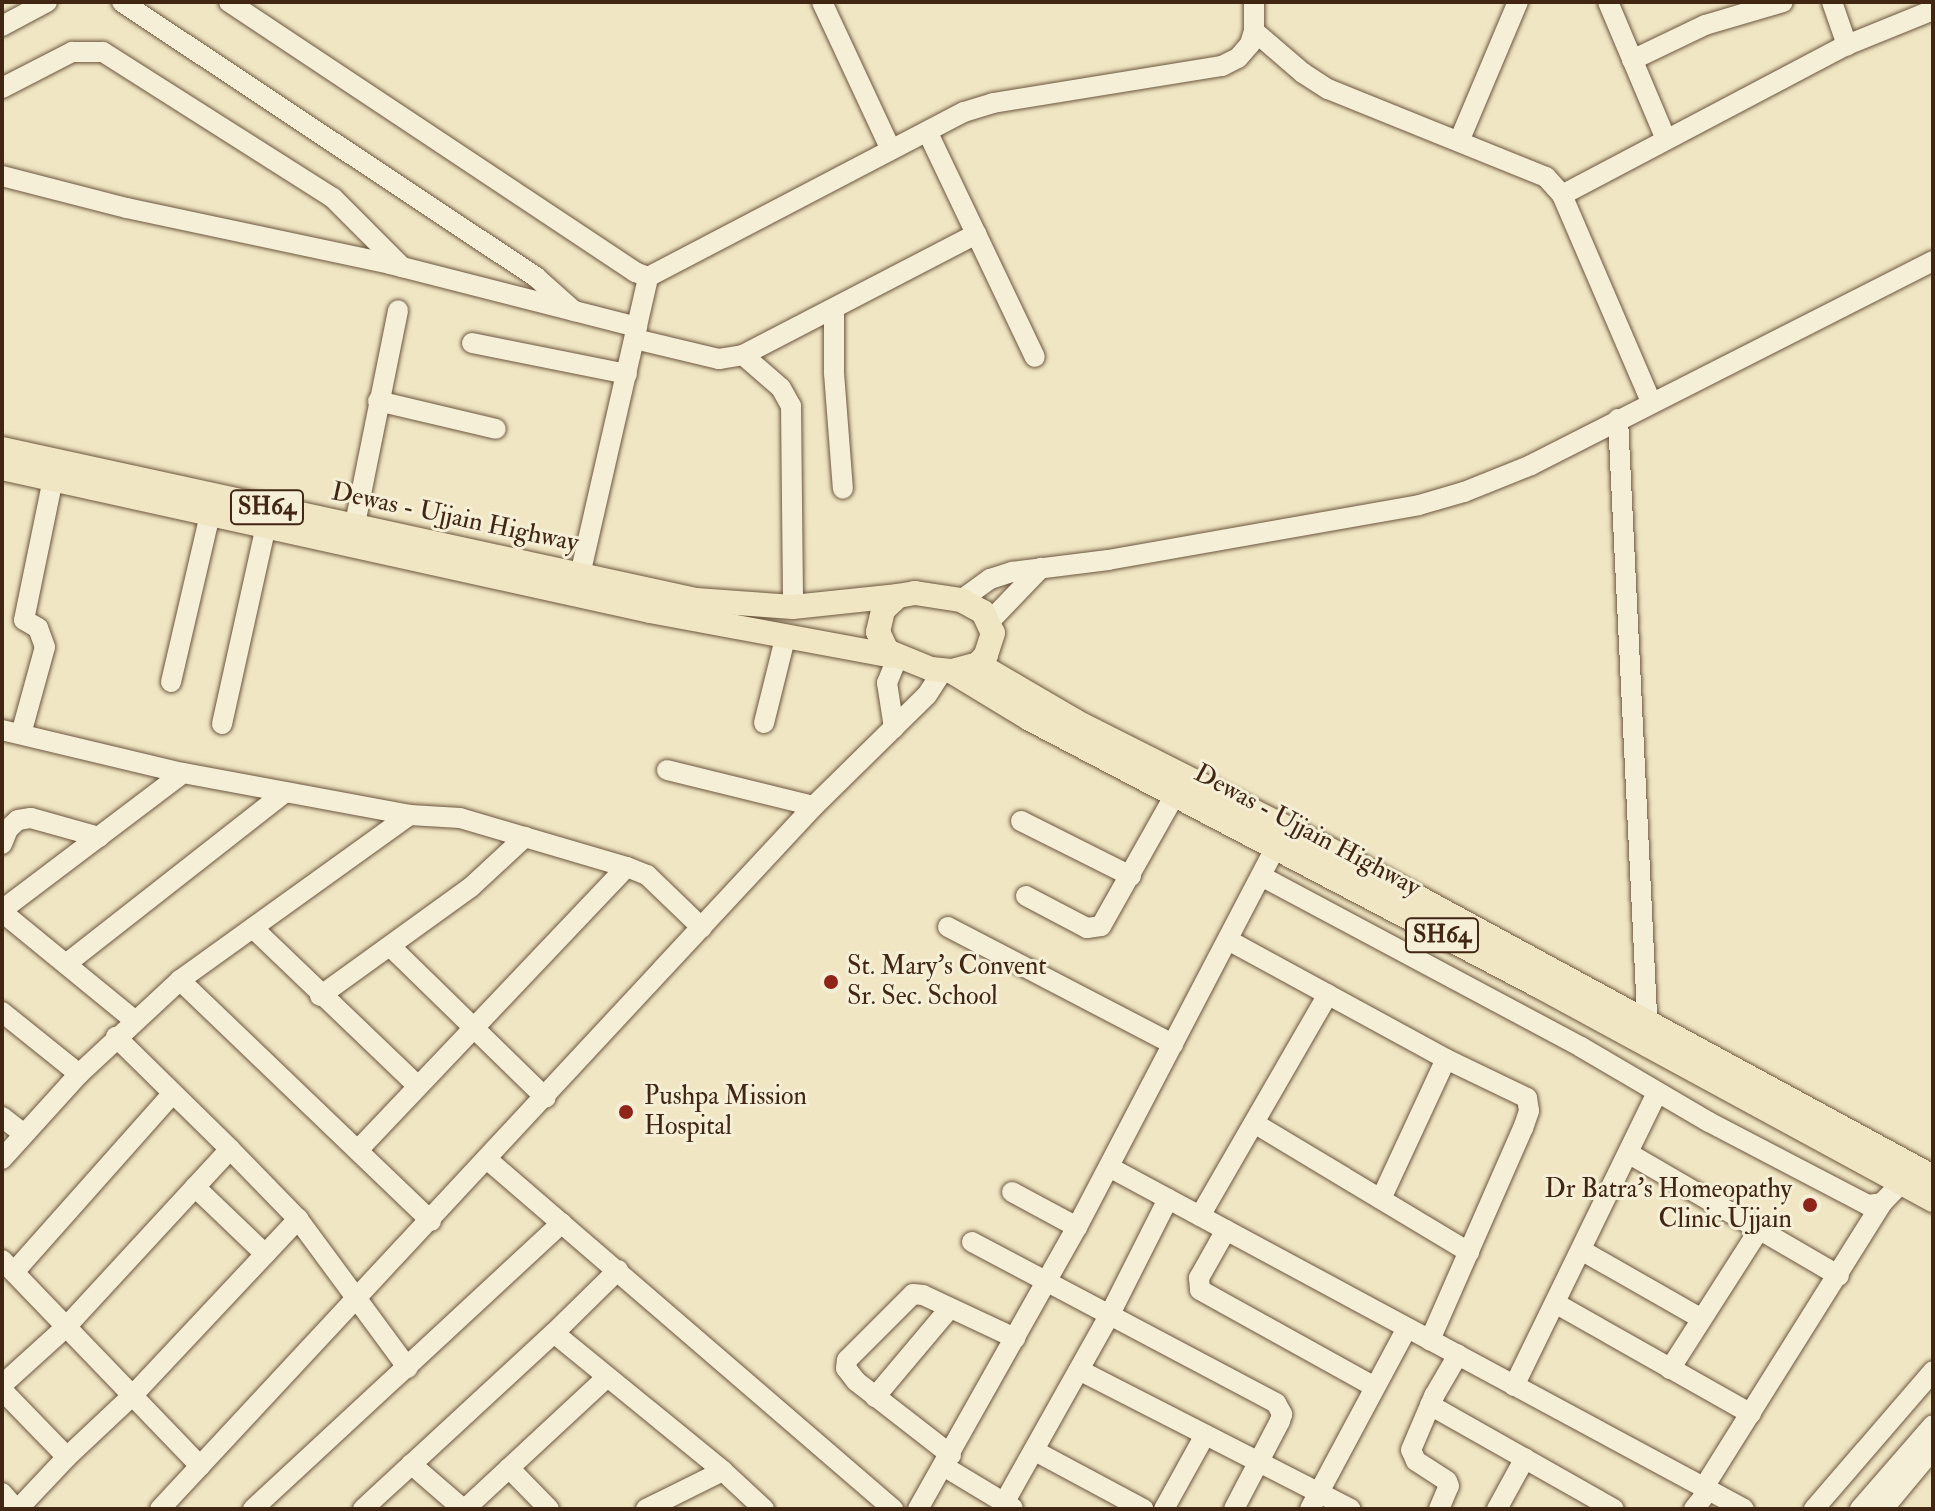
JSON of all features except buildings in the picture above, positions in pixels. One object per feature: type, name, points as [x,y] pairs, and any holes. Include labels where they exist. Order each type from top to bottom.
[{"type":"main road","name":"Dewas - Ujjain Highway","points":[[2,449],[355,524],[720,625],[895,657],[947,671],[1030,719],[1176,793],[1281,838]]},
{"type":"main road","name":"Dewas - Ujjain Highway","points":[[2,468],[266,526],[578,584],[696,600],[793,607],[915,593],[974,604],[990,621]]},
{"type":"main road","points":[[895,657],[882,643],[878,621],[889,602],[898,596]]},
{"type":"main road","points":[[978,664],[991,646],[993,633],[990,621]]},
{"type":"main road","name":"Dewas - Ujjain Highway","points":[[947,671],[978,664],[1281,838],[1648,1035],[1933,1177]]},
{"type":"main road","name":"Dewas - Ujjain Highway","points":[[1648,1035],[1933,1200]]},
{"type":"street","points":[[2,26],[47,2]]},
{"type":"street","points":[[122,2],[537,278],[574,311]]},
{"type":"street","points":[[229,2],[635,272],[648,277],[964,112],[993,103],[1222,66],[1238,58],[1254,31],[1254,2]]},
{"type":"street","points":[[822,2],[891,150]]},
{"type":"street","points":[[1460,139],[1518,2]]},
{"type":"street","points":[[1608,2],[1666,139]]},
{"type":"street","points":[[1632,60],[1713,22],[1783,2]]},
{"type":"street","points":[[1832,2],[1847,45]]},
{"type":"street","points":[[1562,195],[1847,45],[1933,10]]},
{"type":"street","points":[[1254,31],[1303,73],[1328,89],[1460,139],[1546,177],[1562,195],[1651,402]]},
{"type":"street","points":[[3,85],[72,52],[103,52],[333,198],[404,268]]},
{"type":"street","points":[[928,133],[1035,357]]},
{"type":"street","points":[[2,176],[127,208],[404,268],[574,311],[719,359],[743,355],[976,234]]},
{"type":"street","points":[[961,600],[990,579],[1419,505],[1509,474],[1933,261]]},
{"type":"street","points":[[578,584],[648,277]]},
{"type":"street","points":[[834,309],[834,373],[843,489]]},
{"type":"street","points":[[355,524],[398,310]]},
{"type":"street","points":[[472,343],[627,374]]},
{"type":"street","points":[[743,355],[781,388],[791,406],[793,607]]},
{"type":"street","points":[[378,401],[496,429]]},
{"type":"street","points":[[1618,419],[1648,1035]]},
{"type":"street","points":[[53,479],[24,620],[38,628],[45,647],[12,732],[183,773],[410,815],[460,818],[647,875],[702,928]]},
{"type":"street","points":[[171,682],[210,514]]},
{"type":"street","points":[[222,724],[266,526]]},
{"type":"street","points":[[990,621],[1041,568]]},
{"type":"street","points":[[764,723],[786,635]]},
{"type":"street","points":[[894,728],[887,683],[895,657]]},
{"type":"street","points":[[160,1509],[546,1098],[814,806],[927,695],[947,671]]},
{"type":"street","points":[[667,770],[814,806]]},
{"type":"street","points":[[134,1020],[2,911],[183,773]]},
{"type":"street","points":[[66,964],[285,792]]},
{"type":"street","points":[[1026,896],[1093,929],[1107,921],[1176,793]]},
{"type":"street","points":[[2,1159],[79,1074],[180,980],[410,815]]},
{"type":"street","points":[[2,844],[8,829],[18,820],[31,818],[99,837]]},
{"type":"street","points":[[1021,821],[1131,876]]},
{"type":"street","points":[[320,996],[471,887],[525,837]]},
{"type":"street","points":[[918,1509],[948,1461],[1077,1227],[1281,838]]},
{"type":"street","points":[[358,1150],[627,867]]},
{"type":"street","points":[[1261,876],[1868,1205],[1882,1203]]},
{"type":"street","points":[[948,927],[1173,1044]]},
{"type":"street","points":[[253,928],[320,996],[418,1086]]},
{"type":"street","points":[[1228,940],[1446,1059],[1522,1093],[1529,1104],[1523,1128],[1430,1340]]},
{"type":"street","points":[[391,947],[546,1098]]},
{"type":"street","points":[[180,980],[431,1221]]},
{"type":"street","points":[[1200,1216],[1328,994]]},
{"type":"street","points":[[2,1012],[79,1074]]},
{"type":"street","points":[[116,1037],[298,1219],[408,1368]]},
{"type":"street","points":[[1381,1199],[1446,1059]]},
{"type":"street","points":[[173,1093],[8,1266],[200,1466]]},
{"type":"street","points":[[1514,1386],[1657,1093]]},
{"type":"street","points":[[2,1117],[24,1134]]},
{"type":"street","points":[[1254,1123],[1469,1252]]},
{"type":"street","points":[[67,1457],[2,1387],[66,1327],[230,1149]]},
{"type":"street","points":[[1628,1153],[1839,1276]]},
{"type":"street","points":[[488,1160],[893,1509]]},
{"type":"street","points":[[1109,1167],[1738,1505]]},
{"type":"street","points":[[1694,1509],[1882,1203],[1901,1183]]},
{"type":"street","points":[[195,1187],[265,1254]]},
{"type":"street","points":[[1012,1192],[1077,1227]]},
{"type":"street","points":[[1015,1338],[923,1295],[913,1294],[851,1353],[847,1360],[849,1374],[948,1461],[1010,1506],[1035,1451],[1168,1199]]},
{"type":"street","points":[[2,1493],[17,1509],[132,1396],[298,1219]]},
{"type":"street","points":[[255,1509],[562,1223]]},
{"type":"street","points":[[1670,1369],[1760,1228]]},
{"type":"street","points":[[1226,1230],[1199,1278],[1200,1290],[1375,1387]]},
{"type":"street","points":[[972,1242],[1276,1403],[1282,1414],[1280,1421],[1260,1465],[1234,1509]]},
{"type":"street","points":[[1581,1250],[1702,1319]]},
{"type":"street","points":[[363,1509],[618,1270]]},
{"type":"street","points":[[1555,1303],[1751,1414]]},
{"type":"street","points":[[875,1397],[949,1309]]},
{"type":"street","points":[[1314,1501],[1407,1328]]},
{"type":"street","points":[[554,1333],[723,1471],[764,1509]]},
{"type":"street","points":[[1439,1509],[1449,1486],[1447,1481],[1416,1461],[1411,1450],[1430,1405],[1458,1355]]},
{"type":"street","points":[[1079,1370],[1260,1465],[1314,1501],[1351,1509]]},
{"type":"street","points":[[1814,1509],[1933,1371]]},
{"type":"street","points":[[411,1464],[464,1509],[606,1378]]},
{"type":"street","points":[[1430,1405],[1614,1509]]},
{"type":"street","points":[[1860,1509],[1933,1425]]},
{"type":"street","points":[[1164,1509],[1205,1435]]},
{"type":"street","points":[[1883,1509],[1933,1449]]},
{"type":"street","points":[[1035,1451],[1143,1509]]},
{"type":"street","points":[[1497,1509],[1525,1458]]},
{"type":"street","points":[[509,1468],[549,1509]]},
{"type":"street","points":[[646,1509],[723,1471]]},
{"type":"place","name":"St. Mary's Convent Sr. Sec. School","points":[[831,982]]},
{"type":"place","name":"Pushpa Mission Hospital","points":[[626,1112]]},
{"type":"place","name":"Dr Batra's Homeopathy Clinic Ujjain","points":[[1810,1205]]}]
